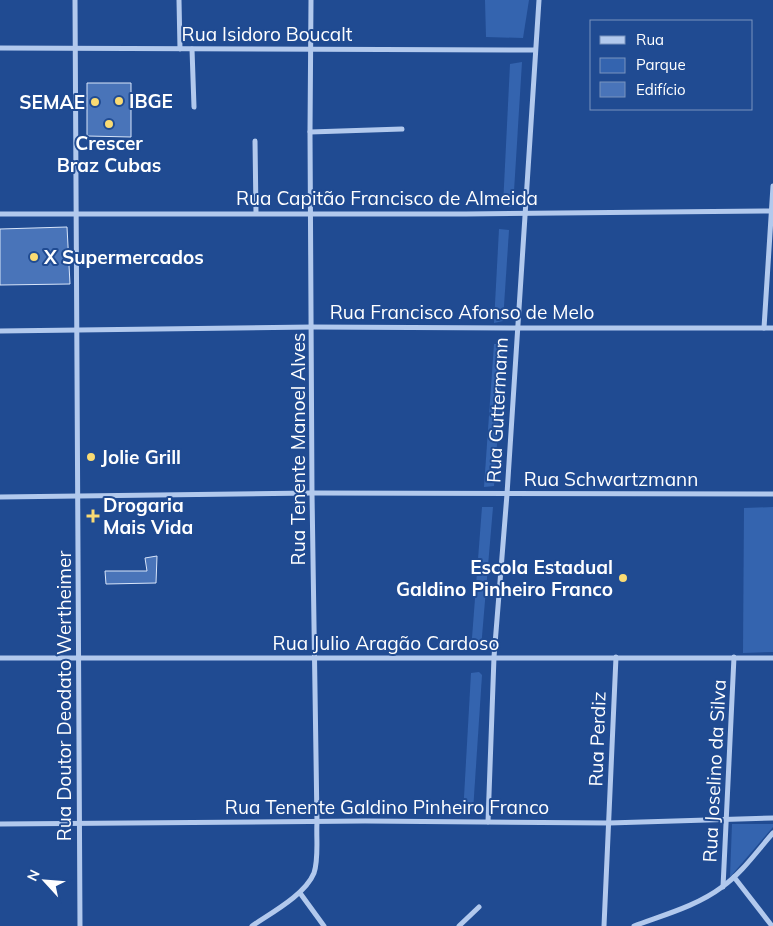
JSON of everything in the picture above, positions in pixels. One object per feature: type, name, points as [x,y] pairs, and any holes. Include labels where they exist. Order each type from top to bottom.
[{"type":"street","name":"Rua Doutor Deodato Wertheimer","points":[[75,0],[80,926]]},
{"type":"street","points":[[179,0],[180,49]]},
{"type":"street","name":"Rua Tenente Manoel Alves","points":[[300,893],[310,880],[316,865],[317,822],[312,493],[311,0]]},
{"type":"street","name":"Rua Guttermann","points":[[488,822],[494,657],[507,494],[539,0]]},
{"type":"street","name":"Rua Isidoro Boucalt","points":[[0,48],[535,50]]},
{"type":"street","points":[[192,49],[194,107]]},
{"type":"street","points":[[310,132],[402,129]]},
{"type":"street","points":[[255,141],[256,213]]},
{"type":"street","points":[[764,328],[773,186]]},
{"type":"street","name":"Rua Capitão Francisco de Almeida","points":[[0,214],[525,214],[772,211]]},
{"type":"street","name":"Rua Francisco Afonso de Melo","points":[[0,331],[312,326],[773,328]]},
{"type":"street","name":"Rua Schwartzmann","points":[[0,497],[312,493],[773,494]]},
{"type":"street","name":"Rua Perdiz","points":[[604,926],[616,657]]},
{"type":"street","name":"Rua Joselino da Silva","points":[[723,887],[734,657]]},
{"type":"street","name":"Rua Julio Aragão Cardoso","points":[[0,658],[773,658]]},
{"type":"street","name":"Rua Tenente Galdino Pinheiro Franco","points":[[0,824],[609,823],[773,818]]},
{"type":"street","points":[[634,926],[691,904],[723,887],[773,833]]},
{"type":"street","name":"Rua Joselino da Silva","points":[[734,877],[772,926]]},
{"type":"street","points":[[252,926],[300,893],[324,926]]},
{"type":"street","points":[[459,926],[479,907]]},
{"type":"green space","points":[[485,0],[529,0],[523,38],[486,37]]},
{"type":"green space","points":[[522,62],[513,207],[503,206],[510,64]]},
{"type":"green space","points":[[499,229],[509,230],[503,321],[494,323]]},
{"type":"green space","points":[[494,344],[504,344],[494,486],[484,487]]},
{"type":"green space","points":[[482,507],[493,507],[481,648],[471,651]]},
{"type":"green space","points":[[773,507],[773,652],[743,653],[744,508]]},
{"type":"green space","points":[[479,672],[482,675],[473,811],[463,815],[471,673]]},
{"type":"green space","points":[[732,824],[773,824],[773,827],[730,877]]},
{"type":"building","points":[[87,83],[131,83],[131,137],[87,136]]},
{"type":"building","name":"X Supermercados","points":[[67,227],[70,284],[0,285],[0,229]]},
{"type":"building","points":[[157,556],[156,583],[106,584],[105,571],[147,571],[145,558]]},
{"type":"place","name":"IBGE","points":[[119,101]]},
{"type":"place","name":"SEMAE","points":[[95,102]]},
{"type":"place","name":"Crescer Braz Cubas","points":[[109,124]]},
{"type":"place","name":"X Supermercados","points":[[34,257]]},
{"type":"place","name":"Jolie Grill","points":[[91,457]]},
{"type":"place","name":"Drogaria Mais Vida","points":[[93,516]]},
{"type":"place","name":"Escola Estadual Galdino Pinheiro Franco","points":[[623,578]]}]
